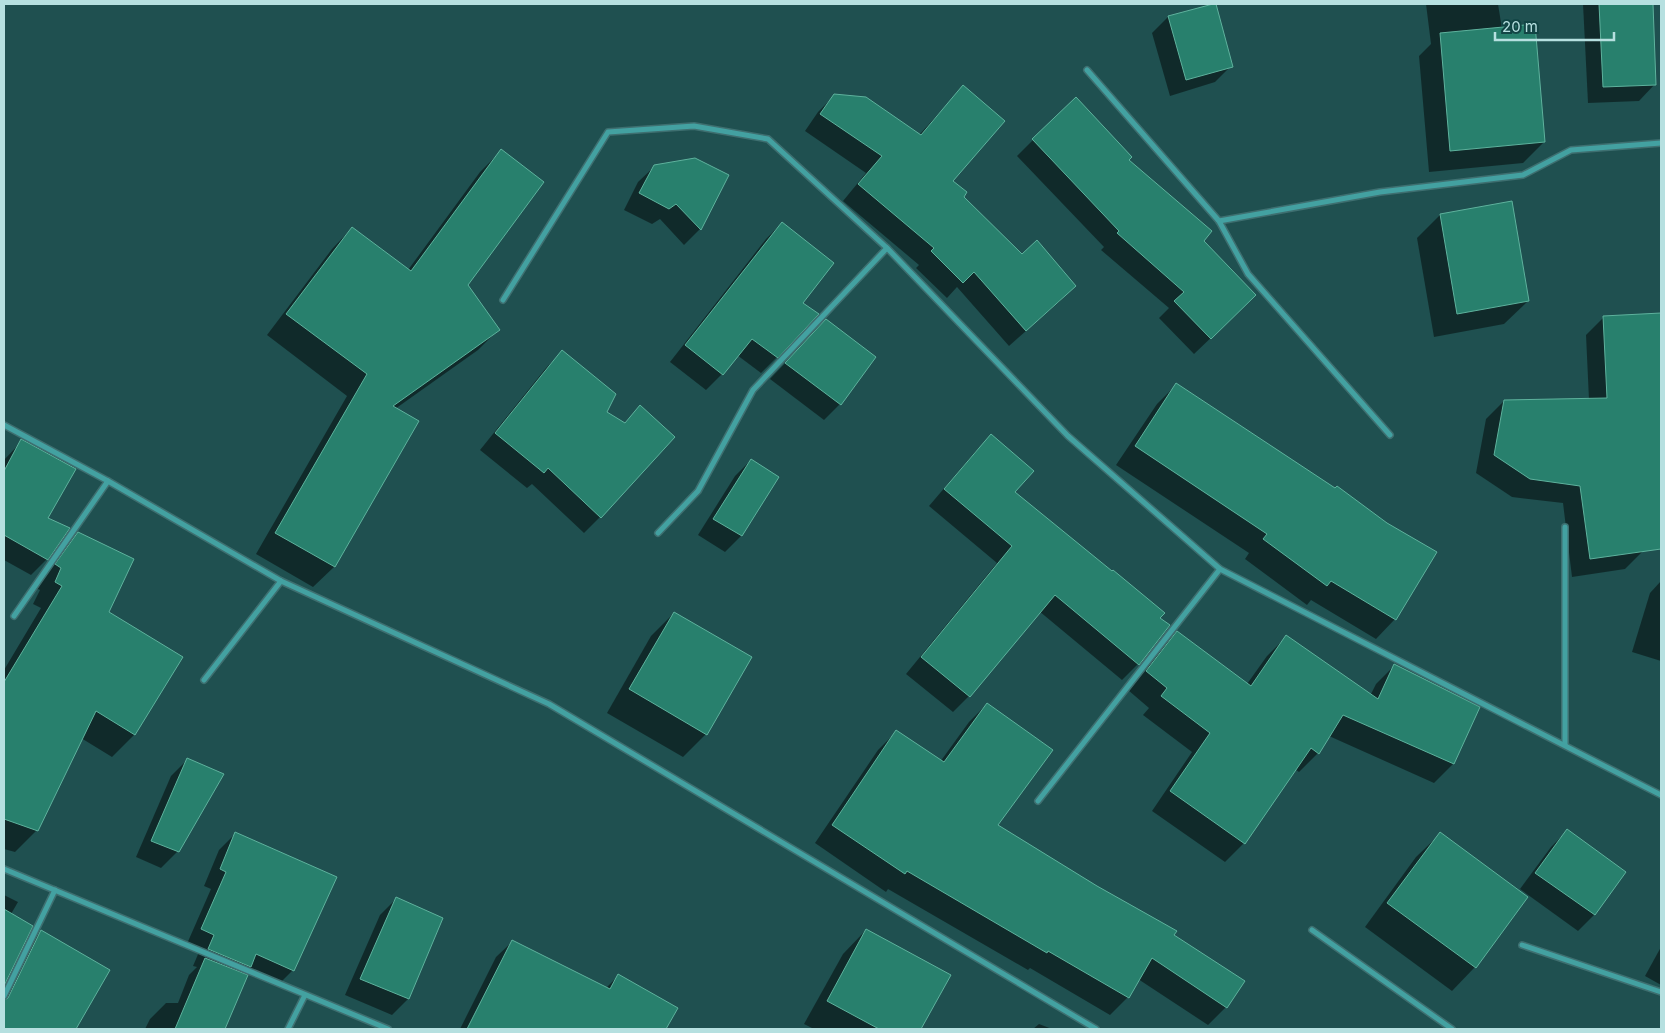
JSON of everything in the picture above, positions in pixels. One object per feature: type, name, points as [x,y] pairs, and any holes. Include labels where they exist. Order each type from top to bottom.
[{"type":"street","points":[[1087,70],[1219,221],[1248,274],[1390,435]]},
{"type":"street","points":[[503,300],[608,132],[694,126],[768,139],[887,248],[1068,436],[1220,569],[1661,795]]},
{"type":"street","points":[[1219,221],[1380,192],[1523,175],[1571,150],[1661,143]]},
{"type":"street","points":[[658,533],[698,491],[753,390],[887,248]]},
{"type":"street","points":[[4,424],[108,481],[281,582],[549,704],[1096,1029]]},
{"type":"street","points":[[14,616],[108,481]]},
{"type":"street","points":[[1565,527],[1565,745]]},
{"type":"street","points":[[1038,801],[1220,569]]},
{"type":"street","points":[[204,680],[281,582]]},
{"type":"street","points":[[4,869],[388,1029]]},
{"type":"street","points":[[4,996],[55,890]]},
{"type":"street","points":[[1312,930],[1452,1029]]},
{"type":"street","points":[[1522,945],[1661,992]]},
{"type":"street","points":[[288,1029],[305,994]]},
{"type":"building","points":[[1216,4],[1233,67],[1186,80],[1168,16]]},
{"type":"building","points":[[1599,4],[1653,4],[1656,85],[1603,87]]},
{"type":"building","points":[[1535,24],[1545,142],[1450,151],[1440,33]]},
{"type":"building","points":[[963,85],[1005,121],[953,181],[967,192],[964,197],[1022,254],[1037,240],[1076,286],[1026,331],[974,272],[963,283],[931,251],[934,248],[858,184],[882,156],[820,114],[834,94],[866,97],[921,135]]},
{"type":"building","points":[[1076,97],[1132,157],[1129,160],[1212,231],[1204,241],[1256,295],[1211,339],[1174,301],[1184,292],[1117,233],[1119,231],[1032,139]]},
{"type":"building","points":[[501,149],[544,182],[468,285],[500,330],[393,406],[419,421],[335,567],[275,533],[367,374],[286,314],[352,227],[411,271]]},
{"type":"building","points":[[695,158],[729,175],[701,230],[676,204],[669,209],[639,193],[654,165]]},
{"type":"building","points":[[1512,201],[1529,301],[1457,314],[1440,214]]},
{"type":"building","points":[[782,222],[834,263],[803,303],[819,314],[778,358],[752,339],[723,375],[685,345]]},
{"type":"building","points":[[1661,313],[1661,549],[1590,559],[1580,486],[1530,479],[1494,455],[1504,400],[1607,398],[1603,316]]},
{"type":"building","points":[[826,319],[876,357],[841,405],[785,363]]},
{"type":"building","points":[[562,350],[616,394],[607,412],[625,423],[640,405],[675,437],[601,518],[548,468],[544,473],[495,433]]},
{"type":"building","points":[[1176,383],[1335,488],[1337,486],[1387,523],[1437,552],[1396,620],[1331,581],[1327,586],[1263,539],[1267,534],[1135,446]]},
{"type":"building","points":[[991,434],[1034,471],[1015,492],[1165,613],[1160,618],[1170,625],[1139,665],[1055,595],[970,697],[921,657],[1012,546],[944,489]]},
{"type":"building","points":[[21,439],[76,469],[48,518],[70,528],[48,560],[4,535],[4,471]]},
{"type":"building","points":[[751,459],[779,477],[742,536],[713,519]]},
{"type":"building","points":[[78,532],[134,559],[109,612],[183,657],[135,735],[96,711],[38,831],[4,819],[4,682],[62,586],[55,582],[61,568],[55,564]]},
{"type":"building","points":[[674,612],[752,657],[707,735],[629,689]]},
{"type":"building","points":[[1177,631],[1251,686],[1286,635],[1378,699],[1394,664],[1480,707],[1454,764],[1343,715],[1319,754],[1311,748],[1245,844],[1170,791],[1210,733],[1161,696],[1167,688],[1146,671]]},
{"type":"building","points":[[987,703],[1053,750],[998,825],[1097,886],[1177,931],[1174,935],[1245,981],[1227,1008],[1152,958],[1129,998],[1048,951],[1047,953],[907,871],[905,874],[832,825],[896,730],[944,762]]},
{"type":"building","points":[[187,758],[224,774],[179,852],[151,841]]},
{"type":"building","points":[[1567,829],[1626,872],[1595,915],[1535,873]]},
{"type":"building","points":[[235,832],[337,877],[294,971],[256,954],[251,967],[208,949],[214,935],[201,929],[226,872],[220,869]]},
{"type":"building","points":[[1440,832],[1528,897],[1476,968],[1387,903]]},
{"type":"building","points":[[396,897],[443,918],[409,999],[360,979]]},
{"type":"building","points":[[4,909],[33,926],[4,986]]},
{"type":"building","points":[[866,929],[951,975],[921,1029],[879,1029],[827,1001]]},
{"type":"building","points":[[41,930],[110,970],[76,1029],[4,1029],[4,1000],[8,998]]},
{"type":"building","points":[[512,940],[610,989],[618,974],[678,1008],[666,1029],[467,1029]]},
{"type":"building","points":[[205,958],[248,975],[225,1029],[175,1029]]}]
